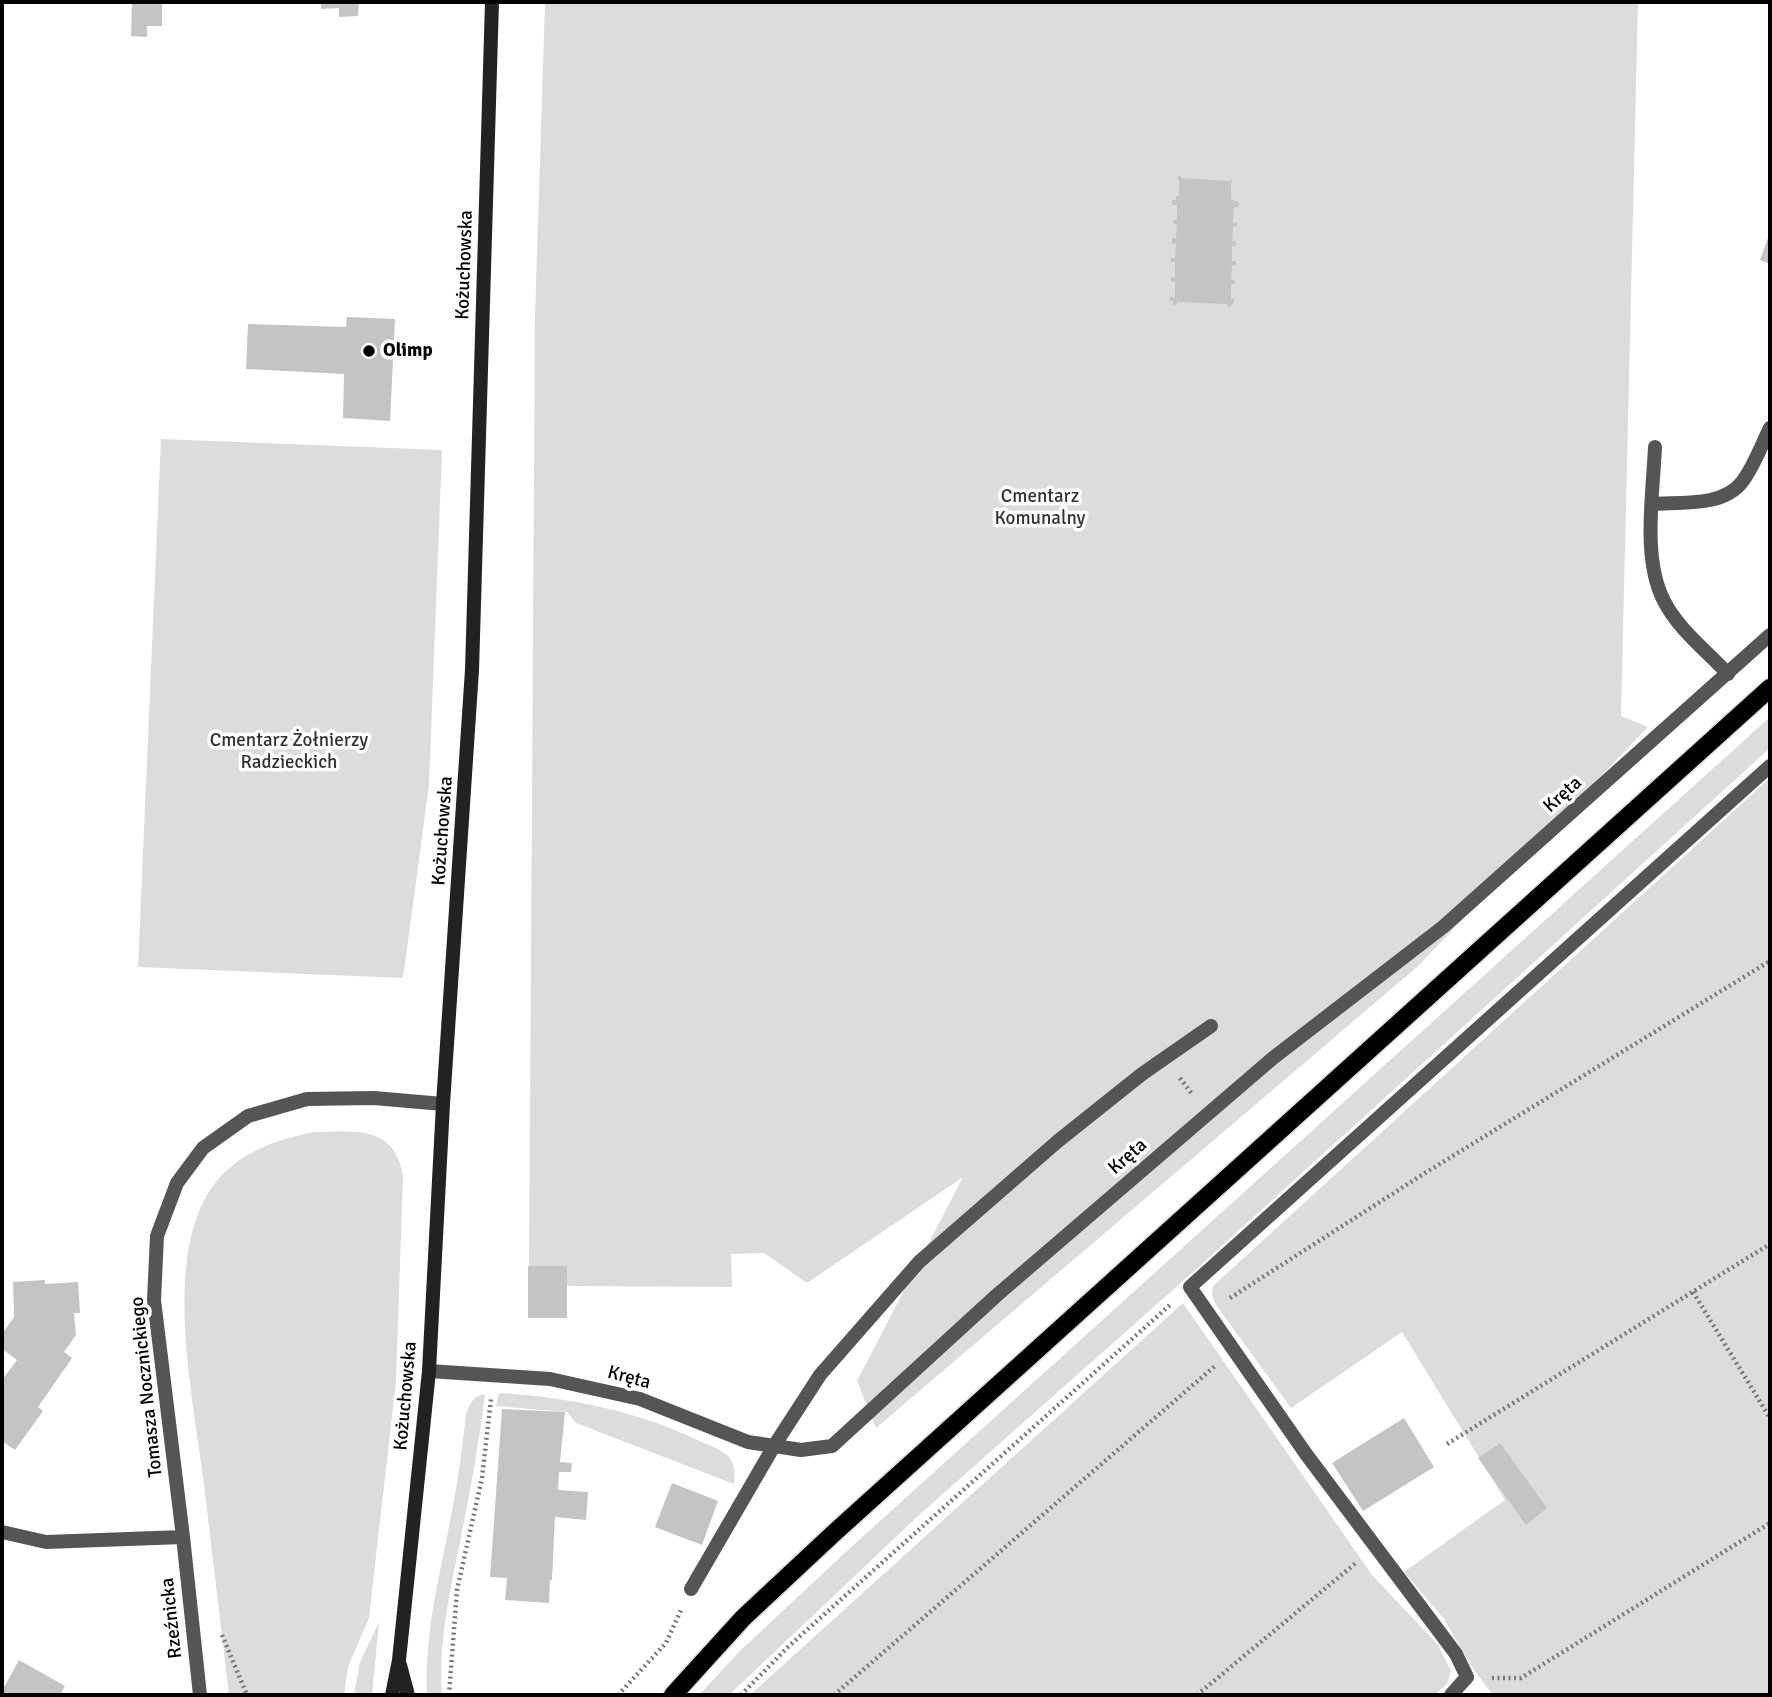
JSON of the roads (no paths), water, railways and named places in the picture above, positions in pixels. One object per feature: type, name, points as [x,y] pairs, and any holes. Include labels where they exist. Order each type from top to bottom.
[{"type":"main road","name":"Kożuchowska","points":[[393,1695],[429,1371],[443,1104],[472,670],[492,2]]},
{"type":"main road","points":[[673,1695],[743,1618],[834,1533],[1770,688]]},
{"type":"main road","name":"Kożuchowska","points":[[399,1660],[408,1695]]},
{"type":"street","points":[[1653,504],[1703,501],[1730,493],[1741,484],[1770,428]]},
{"type":"street","points":[[1655,447],[1652,558],[1656,581],[1664,602],[1681,624],[1728,674]]},
{"type":"street","name":"Kręta","points":[[429,1371],[550,1379],[640,1399],[748,1442],[801,1450],[832,1446],[1027,1268],[1273,1058],[1443,927],[1770,635]]},
{"type":"street","points":[[1451,1695],[1467,1677],[1456,1654],[1306,1454],[1190,1287],[1770,766]]},
{"type":"street","points":[[691,1589],[774,1446],[820,1375],[919,1262],[1058,1141],[1211,1026]]},
{"type":"street","name":"Tomasza Nocznickiego","points":[[183,1537],[154,1300],[157,1236],[177,1183],[203,1148],[248,1116],[307,1099],[374,1098],[443,1104]]},
{"type":"street","points":[[2,1532],[46,1542],[183,1537]]},
{"type":"street","name":"Rzeźnicka","points":[[183,1537],[200,1695]]},
{"type":"place","name":"Olimp","points":[[369,351]]},
{"type":"park label","name":"Cmentarz Komunalny","points":[[1040,508]]},
{"type":"park label","name":"Cmentarz Żołnierzy Radzieckich","points":[[289,752]]}]
